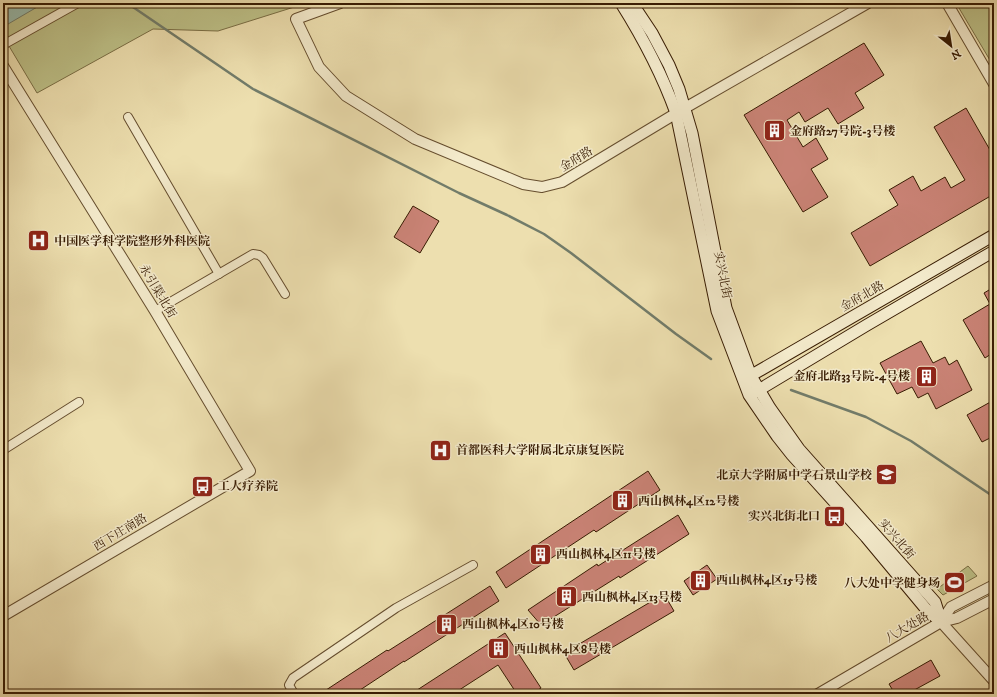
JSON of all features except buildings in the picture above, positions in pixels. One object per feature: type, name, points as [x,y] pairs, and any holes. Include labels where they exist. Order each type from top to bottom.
[{"type":"main road","name":"实兴北街","points":[[621,3],[652,56],[667,89],[692,133],[726,308],[747,378],[754,393],[799,449],[935,602],[941,622]]},
{"type":"main road","name":"实兴北街","points":[[632,3],[652,33],[680,89],[680,110]]},
{"type":"main road","name":"金府北路","points":[[747,378],[994,235]]},
{"type":"main road","points":[[754,393],[994,251]]},
{"type":"street","points":[[3,45],[78,3]]},
{"type":"street","name":"金府路","points":[[340,3],[296,19],[319,66],[346,96],[415,139],[523,184],[542,187],[562,182],[680,110],[868,3]]},
{"type":"street","points":[[947,3],[994,84]]},
{"type":"street","name":"永引渠北街","points":[[3,66],[155,311],[250,471]]},
{"type":"street","points":[[128,117],[219,274]]},
{"type":"street","points":[[155,311],[253,254],[263,258],[285,294]]},
{"type":"street","points":[[3,450],[79,402]]},
{"type":"street","name":"西下庄南路","points":[[3,616],[250,471]]},
{"type":"street","points":[[294,694],[289,685],[293,678],[396,608],[473,564]]},
{"type":"street","points":[[941,622],[952,607],[994,585]]},
{"type":"street","points":[[941,622],[957,618],[994,598]]},
{"type":"street","name":"八大处路","points":[[818,694],[941,622],[994,681]]},
{"type":"green space","points":[[3,3],[307,3],[218,31],[153,29],[37,93],[3,36]]},
{"type":"green space","points":[[956,3],[994,3],[994,67]]},
{"type":"green space","name":"八大处中学健身场","points":[[968,566],[977,576],[943,595],[937,589]]},
{"type":"shaded area","points":[[3,3],[44,3],[3,27]]},
{"type":"waterway","points":[[127,3],[253,89],[459,193],[544,234],[711,359]]},
{"type":"waterway","points":[[791,390],[866,417],[911,441],[994,497]]},
{"type":"place","name":"金府路27号院-3号楼","points":[[774,131]]},
{"type":"place","name":"中国医学科学院整形外科医院","points":[[39,241]]},
{"type":"place","name":"金府北路33号院-4号楼","points":[[926,376]]},
{"type":"place","name":"首都医科大学附属北京康复医院","points":[[440,450]]},
{"type":"place","name":"北京大学附属中学石景山学校","points":[[887,475]]},
{"type":"place","name":"工人疗养院","points":[[202,486]]},
{"type":"place","name":"西山枫林4区12号楼","points":[[622,501]]},
{"type":"place","name":"实兴北街北口","points":[[835,516]]},
{"type":"place","name":"西山枫林4区11号楼","points":[[541,554]]},
{"type":"place","name":"西山枫林4区15号楼","points":[[700,580]]},
{"type":"place","name":"八大处中学健身场","points":[[955,583]]},
{"type":"place","name":"西山枫林4区13号楼","points":[[567,597]]},
{"type":"place","name":"西山枫林4区10号楼","points":[[447,624]]},
{"type":"place","name":"西山枫林4区8号楼","points":[[498,649]]}]
